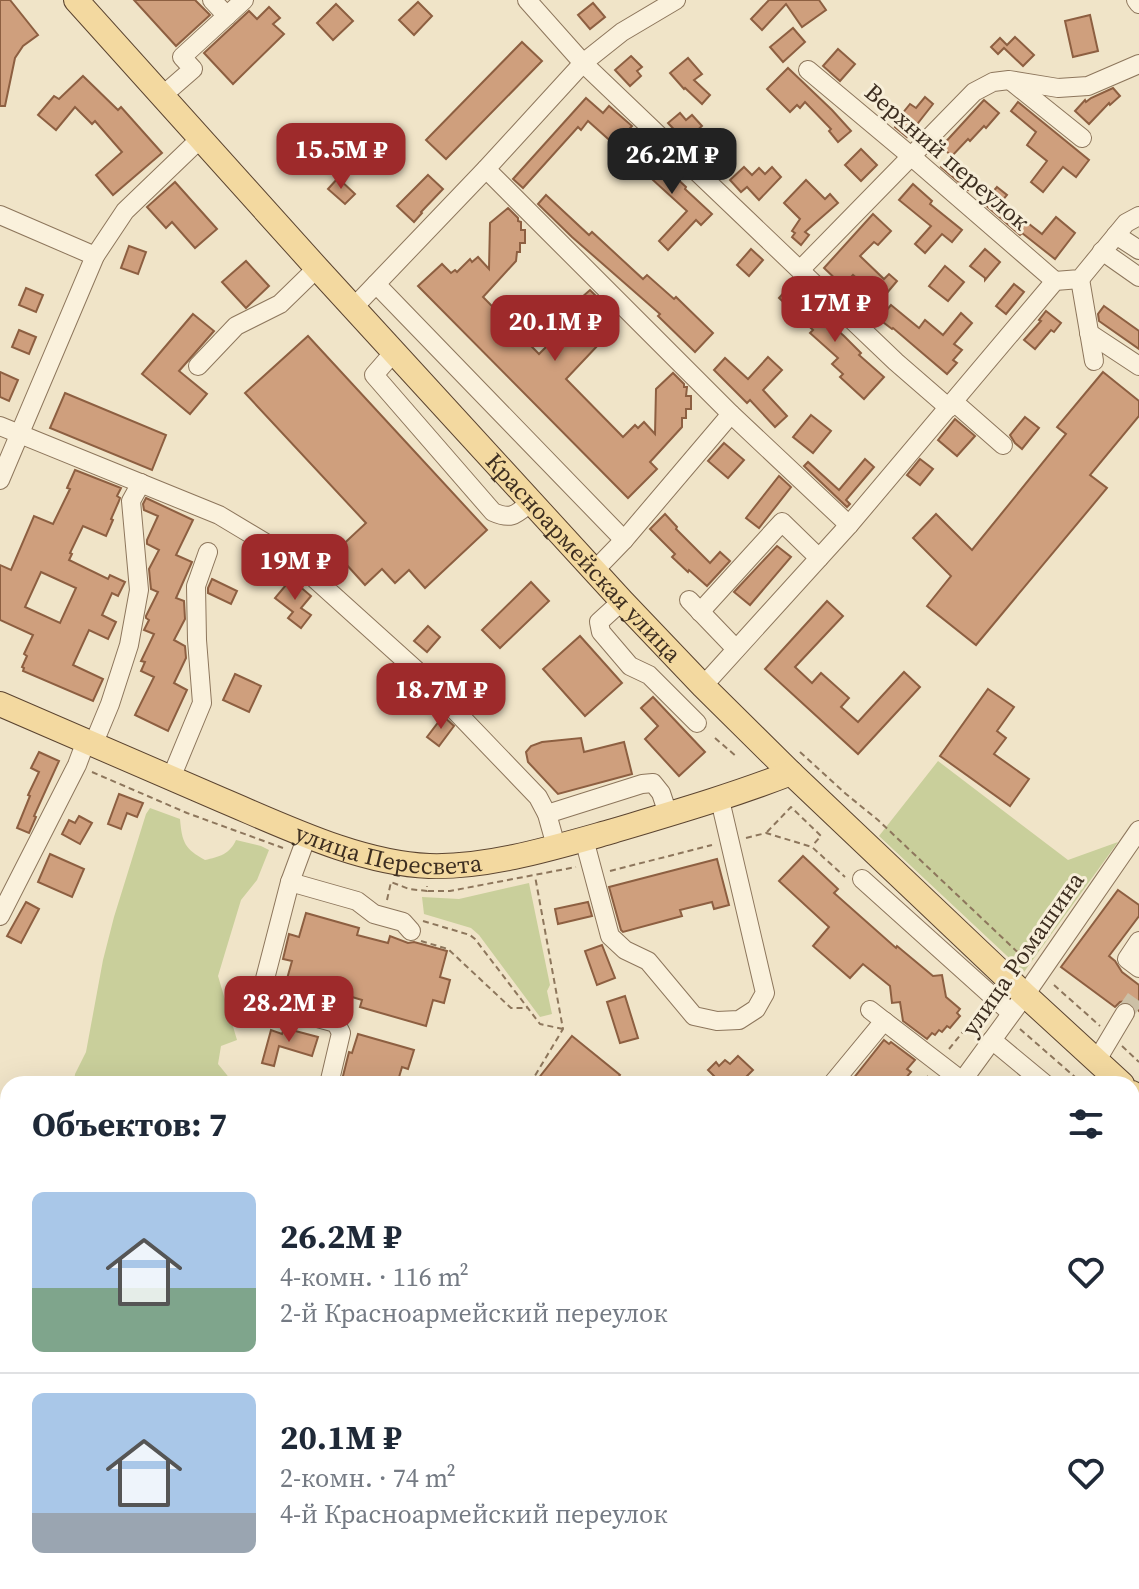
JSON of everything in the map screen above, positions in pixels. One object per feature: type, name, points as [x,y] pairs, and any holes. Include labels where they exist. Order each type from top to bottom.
[{"type":"main road","name":"Красноармейская улица","points":[[76,0],[317,268],[703,686],[795,762],[1018,1012],[1097,1060],[1114,1076]]},
{"type":"main road","name":"улица Пересвета","points":[[0,704],[171,778],[304,845],[345,849],[426,866],[455,866],[529,853],[584,839],[720,800],[795,762]]},
{"type":"street","points":[[212,0],[227,16]]},
{"type":"street","points":[[162,96],[193,69],[182,57],[244,0]]},
{"type":"street","points":[[527,0],[583,63],[896,362],[1003,445]]},
{"type":"street","points":[[354,307],[583,63],[622,32],[676,0]]},
{"type":"street","points":[[800,270],[974,92],[993,82],[1009,80],[1058,88],[1088,86],[1139,64]]},
{"type":"street","name":"Верхний переулок","points":[[808,70],[1055,281]]},
{"type":"street","points":[[1009,80],[1082,138]]},
{"type":"street","points":[[0,480],[95,256],[125,211],[201,138]]},
{"type":"street","points":[[486,169],[731,414],[849,525]]},
{"type":"street","points":[[0,215],[95,256]]},
{"type":"street","points":[[703,686],[849,525],[1055,281],[1080,279],[1126,223],[1139,217]]},
{"type":"street","points":[[1116,235],[1139,250]]},
{"type":"street","points":[[1102,251],[1139,277]]},
{"type":"street","points":[[198,366],[236,326],[280,304],[317,268]]},
{"type":"street","points":[[1080,279],[1094,361]]},
{"type":"street","points":[[376,284],[624,540]]},
{"type":"street","points":[[1089,333],[1139,366]]},
{"type":"street","points":[[394,352],[374,375],[493,512],[513,516],[532,501]]},
{"type":"street","points":[[594,571],[731,414]]},
{"type":"street","points":[[0,426],[219,515],[294,560],[416,670],[538,797],[547,814],[556,846]]},
{"type":"street","points":[[0,916],[110,704],[129,645],[139,590],[131,501],[141,483]]},
{"type":"street","points":[[736,649],[695,606],[782,522],[819,558]]},
{"type":"street","points":[[171,778],[202,703],[196,586],[208,552]]},
{"type":"street","points":[[622,601],[599,622],[601,632],[630,666],[649,675],[697,723]]},
{"type":"street","points":[[547,814],[653,783],[661,793],[668,814]]},
{"type":"street","points":[[584,839],[610,936],[625,950],[648,961],[694,1016],[717,1021],[739,1020],[756,1009],[765,993],[720,800]]},
{"type":"street","name":"улица Ромашина","points":[[965,1076],[1018,1012],[1040,972],[1139,830]]},
{"type":"street","points":[[304,845],[290,882],[259,1002],[336,1023],[341,1033],[331,1076]]},
{"type":"street","points":[[854,878],[1018,1012]]},
{"type":"street","points":[[290,882],[357,901],[374,914],[403,922],[414,930]]},
{"type":"street","points":[[1139,941],[1127,959],[1139,968]]},
{"type":"street","points":[[1097,1060],[1125,1013]]},
{"type":"street","points":[[837,1076],[877,1016],[954,1076]]},
{"type":"street","points":[[992,1040],[1035,1076]]},
{"type":"path","points":[[715,738],[737,757]]},
{"type":"path","points":[[795,762],[846,794],[878,820],[1139,1062]]},
{"type":"path","points":[[77,765],[187,813],[304,845]]},
{"type":"path","points":[[766,833],[791,807],[821,836],[812,847]]},
{"type":"path","points":[[606,872],[766,833],[812,847],[854,878]]},
{"type":"path","points":[[426,866],[427,891]]},
{"type":"path","points":[[385,910],[391,882],[409,889],[450,891],[583,866]]},
{"type":"path","points":[[535,876],[563,1029],[535,1076]]},
{"type":"path","points":[[414,930],[470,935],[540,1024],[563,1029]]},
{"type":"path","points":[[414,930],[448,949],[511,1008],[528,1008]]},
{"type":"path","points":[[927,1076],[986,1002]]},
{"type":"path","points":[[1018,1012],[1076,1076]]},
{"type":"green space","points":[[938,761],[1068,860],[1118,842],[1024,972],[879,836]]},
{"type":"green space","points":[[150,808],[180,819],[186,844],[205,860],[224,854],[236,840],[269,850],[257,880],[241,900],[218,976],[237,1040],[221,1046],[218,1064],[228,1076],[75,1076],[86,1052],[103,960]]},
{"type":"green space","points":[[529,883],[550,985],[547,991],[552,1014],[540,1017],[479,935],[471,928],[424,914],[422,897],[459,899]]},
{"type":"building","points":[[0,0],[10,0],[38,35],[23,46],[15,58],[5,106],[0,106]]},
{"type":"building","points":[[134,0],[195,0],[210,15],[176,46]]},
{"type":"building","points":[[769,0],[819,0],[826,10],[802,27],[786,4],[762,30],[751,19]]},
{"type":"building","points":[[418,2],[432,16],[414,35],[399,20]]},
{"type":"building","points":[[593,3],[605,17],[590,29],[578,15]]},
{"type":"building","points":[[336,4],[353,21],[333,40],[317,23]]},
{"type":"building","points":[[269,7],[280,18],[273,24],[284,34],[233,84],[204,53],[249,11],[257,19]]},
{"type":"building","points":[[1090,15],[1098,51],[1073,57],[1065,21]]},
{"type":"building","points":[[793,28],[805,42],[783,62],[770,47]]},
{"type":"building","points":[[1015,37],[1034,55],[1023,66],[1004,48],[998,54],[991,47],[1000,38],[1007,45]]},
{"type":"building","points":[[522,42],[542,61],[446,159],[426,140]]},
{"type":"building","points":[[838,49],[855,64],[840,81],[823,66]]},
{"type":"building","points":[[631,56],[642,67],[637,71],[641,76],[630,86],[615,70]]},
{"type":"building","points":[[688,58],[702,74],[694,80],[710,95],[702,104],[670,73]]},
{"type":"building","points":[[788,68],[851,131],[838,142],[829,131],[831,129],[805,102],[790,112],[767,89]]},
{"type":"building","points":[[83,76],[118,110],[121,107],[162,153],[113,195],[96,175],[122,152],[95,121],[92,124],[75,107],[56,130],[38,115],[54,96],[59,99]]},
{"type":"building","points":[[1113,88],[1120,96],[1089,124],[1075,111],[1085,100]]},
{"type":"building","points":[[925,97],[933,104],[907,137],[895,127],[910,104],[916,108]]},
{"type":"building","points":[[586,98],[603,113],[609,106],[632,126],[615,145],[588,121],[581,130],[578,127],[523,188],[513,179]]},
{"type":"building","points":[[984,100],[999,113],[952,156],[941,147]]},
{"type":"building","points":[[1018,102],[1089,160],[1076,177],[1063,167],[1043,192],[1031,182],[1047,161],[1027,145],[1036,132],[1011,111]]},
{"type":"building","points":[[680,113],[686,120],[692,115],[702,126],[685,141],[668,123]]},
{"type":"building","points":[[643,147],[712,214],[701,225],[696,220],[668,250],[659,241],[687,211],[631,160]]},
{"type":"building","points":[[861,149],[877,165],[861,181],[845,165]]},
{"type":"building","points":[[951,156],[978,179],[968,190],[941,167]]},
{"type":"building","points":[[744,167],[752,175],[759,168],[765,174],[772,167],[781,177],[759,200],[747,187],[741,192],[730,180]]},
{"type":"building","points":[[428,175],[443,189],[414,222],[397,206]]},
{"type":"building","points":[[338,178],[355,194],[345,204],[328,189]]},
{"type":"building","points":[[806,180],[825,199],[830,194],[838,203],[805,232],[809,235],[801,245],[792,237],[795,233],[792,231],[800,219],[784,203]]},
{"type":"building","points":[[175,182],[217,229],[195,248],[172,222],[166,228],[147,207]]},
{"type":"building","points":[[913,184],[932,201],[930,204],[962,230],[952,242],[942,234],[925,253],[915,244],[931,226],[899,200]]},
{"type":"building","points":[[997,187],[1007,195],[1001,202],[1042,234],[1056,217],[1075,233],[1055,259],[1022,233],[1020,235],[983,203]]},
{"type":"building","points":[[546,195],[643,279],[647,275],[674,299],[676,297],[713,333],[695,352],[658,316],[660,314],[538,204]]},
{"type":"building","points":[[508,208],[521,222],[521,230],[525,230],[525,243],[520,243],[516,261],[483,297],[539,354],[552,341],[555,344],[560,339],[562,341],[572,331],[573,305],[590,290],[600,300],[603,312],[608,312],[607,325],[603,325],[602,334],[599,334],[599,344],[566,379],[623,437],[635,425],[638,428],[644,422],[655,434],[656,389],[673,373],[687,387],[686,396],[691,396],[691,409],[686,409],[682,427],[650,462],[657,469],[628,498],[418,286],[442,264],[451,273],[457,272],[470,259],[472,262],[478,257],[489,269],[490,223]]},
{"type":"building","points":[[873,214],[891,231],[878,245],[874,242],[860,256],[884,279],[889,274],[897,281],[881,300],[853,275],[843,286],[824,268]]},
{"type":"building","points":[[129,246],[146,252],[138,274],[121,268]]},
{"type":"building","points":[[751,249],[763,260],[749,276],[737,265]]},
{"type":"building","points":[[985,249],[1000,262],[985,280],[970,266]]},
{"type":"building","points":[[246,261],[269,286],[246,308],[222,282]]},
{"type":"building","points":[[945,266],[964,282],[948,301],[929,286]]},
{"type":"building","points":[[794,281],[805,292],[800,297],[884,377],[864,399],[840,377],[843,374],[832,364],[838,358],[810,333],[813,330],[779,298]]},
{"type":"building","points":[[1014,284],[1024,292],[1006,314],[996,306]]},
{"type":"building","points":[[26,288],[43,295],[36,312],[19,305]]},
{"type":"building","points":[[891,305],[919,328],[925,320],[943,335],[961,313],[972,323],[954,344],[962,350],[953,360],[957,363],[947,374],[879,319]]},
{"type":"building","points":[[1104,306],[1139,331],[1139,349],[1099,321],[1098,314]]},
{"type":"building","points":[[1046,311],[1061,323],[1035,349],[1024,340]]},
{"type":"building","points":[[193,314],[214,331],[179,371],[207,394],[190,414],[142,374]]},
{"type":"building","points":[[19,330],[36,337],[29,354],[12,347]]},
{"type":"building","points":[[308,336],[487,530],[425,588],[409,570],[395,583],[382,569],[365,585],[335,552],[366,523],[245,393]]},
{"type":"building","points":[[768,357],[782,370],[763,390],[787,416],[775,427],[750,400],[747,403],[714,370],[725,358],[748,379]]},
{"type":"building","points":[[0,372],[18,380],[9,401],[0,397]]},
{"type":"building","points":[[1103,372],[1139,401],[1139,416],[1090,475],[1107,488],[976,645],[927,606],[951,576],[913,538],[936,514],[972,550],[1066,434],[1057,427]]},
{"type":"building","points":[[65,393],[166,435],[152,470],[50,428]]},
{"type":"building","points":[[811,415],[831,431],[813,453],[793,437]]},
{"type":"building","points":[[1025,417],[1039,428],[1022,449],[1010,435]]},
{"type":"building","points":[[955,419],[975,436],[957,456],[938,440]]},
{"type":"building","points":[[724,443],[744,460],[728,478],[708,461]]},
{"type":"building","points":[[865,459],[874,467],[846,500],[850,504],[847,507],[804,466],[808,462],[839,490]]},
{"type":"building","points":[[920,459],[933,469],[920,485],[907,475]]},
{"type":"building","points":[[75,470],[121,488],[106,536],[83,526],[69,560],[108,579],[110,575],[125,582],[118,596],[112,593],[102,615],[116,622],[108,639],[89,630],[73,665],[103,679],[93,701],[23,671],[27,656],[24,654],[33,635],[0,620],[0,565],[11,570],[34,516],[53,524],[70,489],[67,488]],"holes":[[[41,572],[76,588],[60,623],[25,607]]]},
{"type":"building","points":[[779,476],[791,487],[759,528],[746,518]]},
{"type":"building","points":[[146,498],[193,520],[176,555],[192,562],[176,598],[184,601],[185,619],[174,640],[185,646],[186,658],[174,683],[187,690],[168,731],[135,715],[154,677],[141,671],[145,662],[141,661],[154,634],[144,630],[149,620],[146,616],[158,592],[151,589],[149,569],[159,550],[147,544],[147,540],[158,516],[144,510]]},
{"type":"building","points":[[665,514],[710,563],[720,552],[730,561],[707,586],[672,557],[675,554],[650,529]]},
{"type":"building","points":[[777,546],[791,557],[750,605],[734,592]]},
{"type":"building","points":[[256,554],[274,562],[266,580],[248,572]]},
{"type":"building","points":[[212,579],[237,591],[231,604],[208,593]]},
{"type":"building","points":[[291,579],[311,596],[301,608],[311,615],[301,628],[288,618],[293,612],[275,598]]},
{"type":"building","points":[[531,582],[549,601],[500,648],[482,630]]},
{"type":"building","points":[[827,601],[843,616],[795,667],[812,683],[821,673],[849,698],[841,707],[858,722],[904,672],[920,687],[858,754],[765,669]]},
{"type":"building","points":[[428,626],[440,637],[427,652],[414,641]]},
{"type":"building","points":[[580,636],[622,683],[585,716],[543,669]]},
{"type":"building","points":[[485,667],[497,681],[475,699],[463,685]]},
{"type":"building","points":[[235,674],[261,686],[249,712],[223,700]]},
{"type":"building","points":[[988,689],[1014,707],[997,731],[1006,738],[994,754],[1029,779],[1010,806],[940,756]]},
{"type":"building","points":[[653,697],[705,752],[679,776],[645,739],[658,726],[641,708]]},
{"type":"building","points":[[443,716],[454,726],[439,746],[427,737]]},
{"type":"building","points":[[581,738],[584,752],[624,742],[632,774],[558,794],[528,762],[526,752],[531,746],[542,742]]},
{"type":"building","points":[[39,752],[59,761],[29,833],[17,828],[39,772],[31,768]]},
{"type":"building","points":[[119,794],[143,803],[137,817],[127,813],[121,829],[108,824]]},
{"type":"building","points":[[79,816],[92,823],[80,844],[62,834],[69,820],[75,823]]},
{"type":"building","points":[[50,854],[84,869],[72,897],[38,882]]},
{"type":"building","points":[[803,856],[838,889],[834,893],[896,948],[933,976],[942,975],[946,997],[960,1009],[957,1013],[960,1016],[950,1028],[947,1026],[935,1035],[932,1033],[927,1039],[903,1021],[900,1002],[892,1003],[890,986],[863,964],[850,978],[813,946],[829,927],[779,881]]},
{"type":"building","points":[[717,859],[729,905],[714,909],[712,902],[680,910],[682,916],[621,930],[609,887]]},
{"type":"building","points":[[1118,890],[1139,905],[1139,916],[1109,956],[1122,972],[1139,985],[1139,1011],[1126,1001],[1115,1007],[1061,967]]},
{"type":"building","points":[[26,902],[39,909],[21,943],[7,936]]},
{"type":"building","points":[[588,902],[592,916],[558,924],[555,909]]},
{"type":"building","points":[[306,913],[359,928],[357,935],[388,943],[390,936],[447,951],[440,977],[450,980],[444,1003],[433,1000],[426,1026],[360,1007],[362,1000],[342,994],[340,1002],[285,986],[292,961],[283,959],[289,934],[299,937]]},
{"type":"building","points":[[602,945],[615,978],[597,985],[585,951]]},
{"type":"building","points":[[625,996],[638,1038],[620,1043],[607,1002]]},
{"type":"building","points":[[284,1028],[318,1037],[312,1056],[279,1046],[274,1066],[262,1063],[271,1030],[282,1034]]},
{"type":"building","points":[[358,1034],[414,1050],[408,1069],[402,1067],[399,1076],[343,1076],[349,1052],[352,1053]]},
{"type":"building","points":[[572,1036],[620,1075],[619,1076],[540,1076]]},
{"type":"building","points":[[884,1040],[915,1060],[907,1069],[911,1072],[908,1076],[855,1076]]},
{"type":"building","points":[[738,1056],[753,1070],[747,1076],[714,1076],[708,1070],[716,1062],[719,1066],[725,1060],[730,1064]]},
{"type":"tunnel","points":[[1125,1013],[1139,993]]}]
